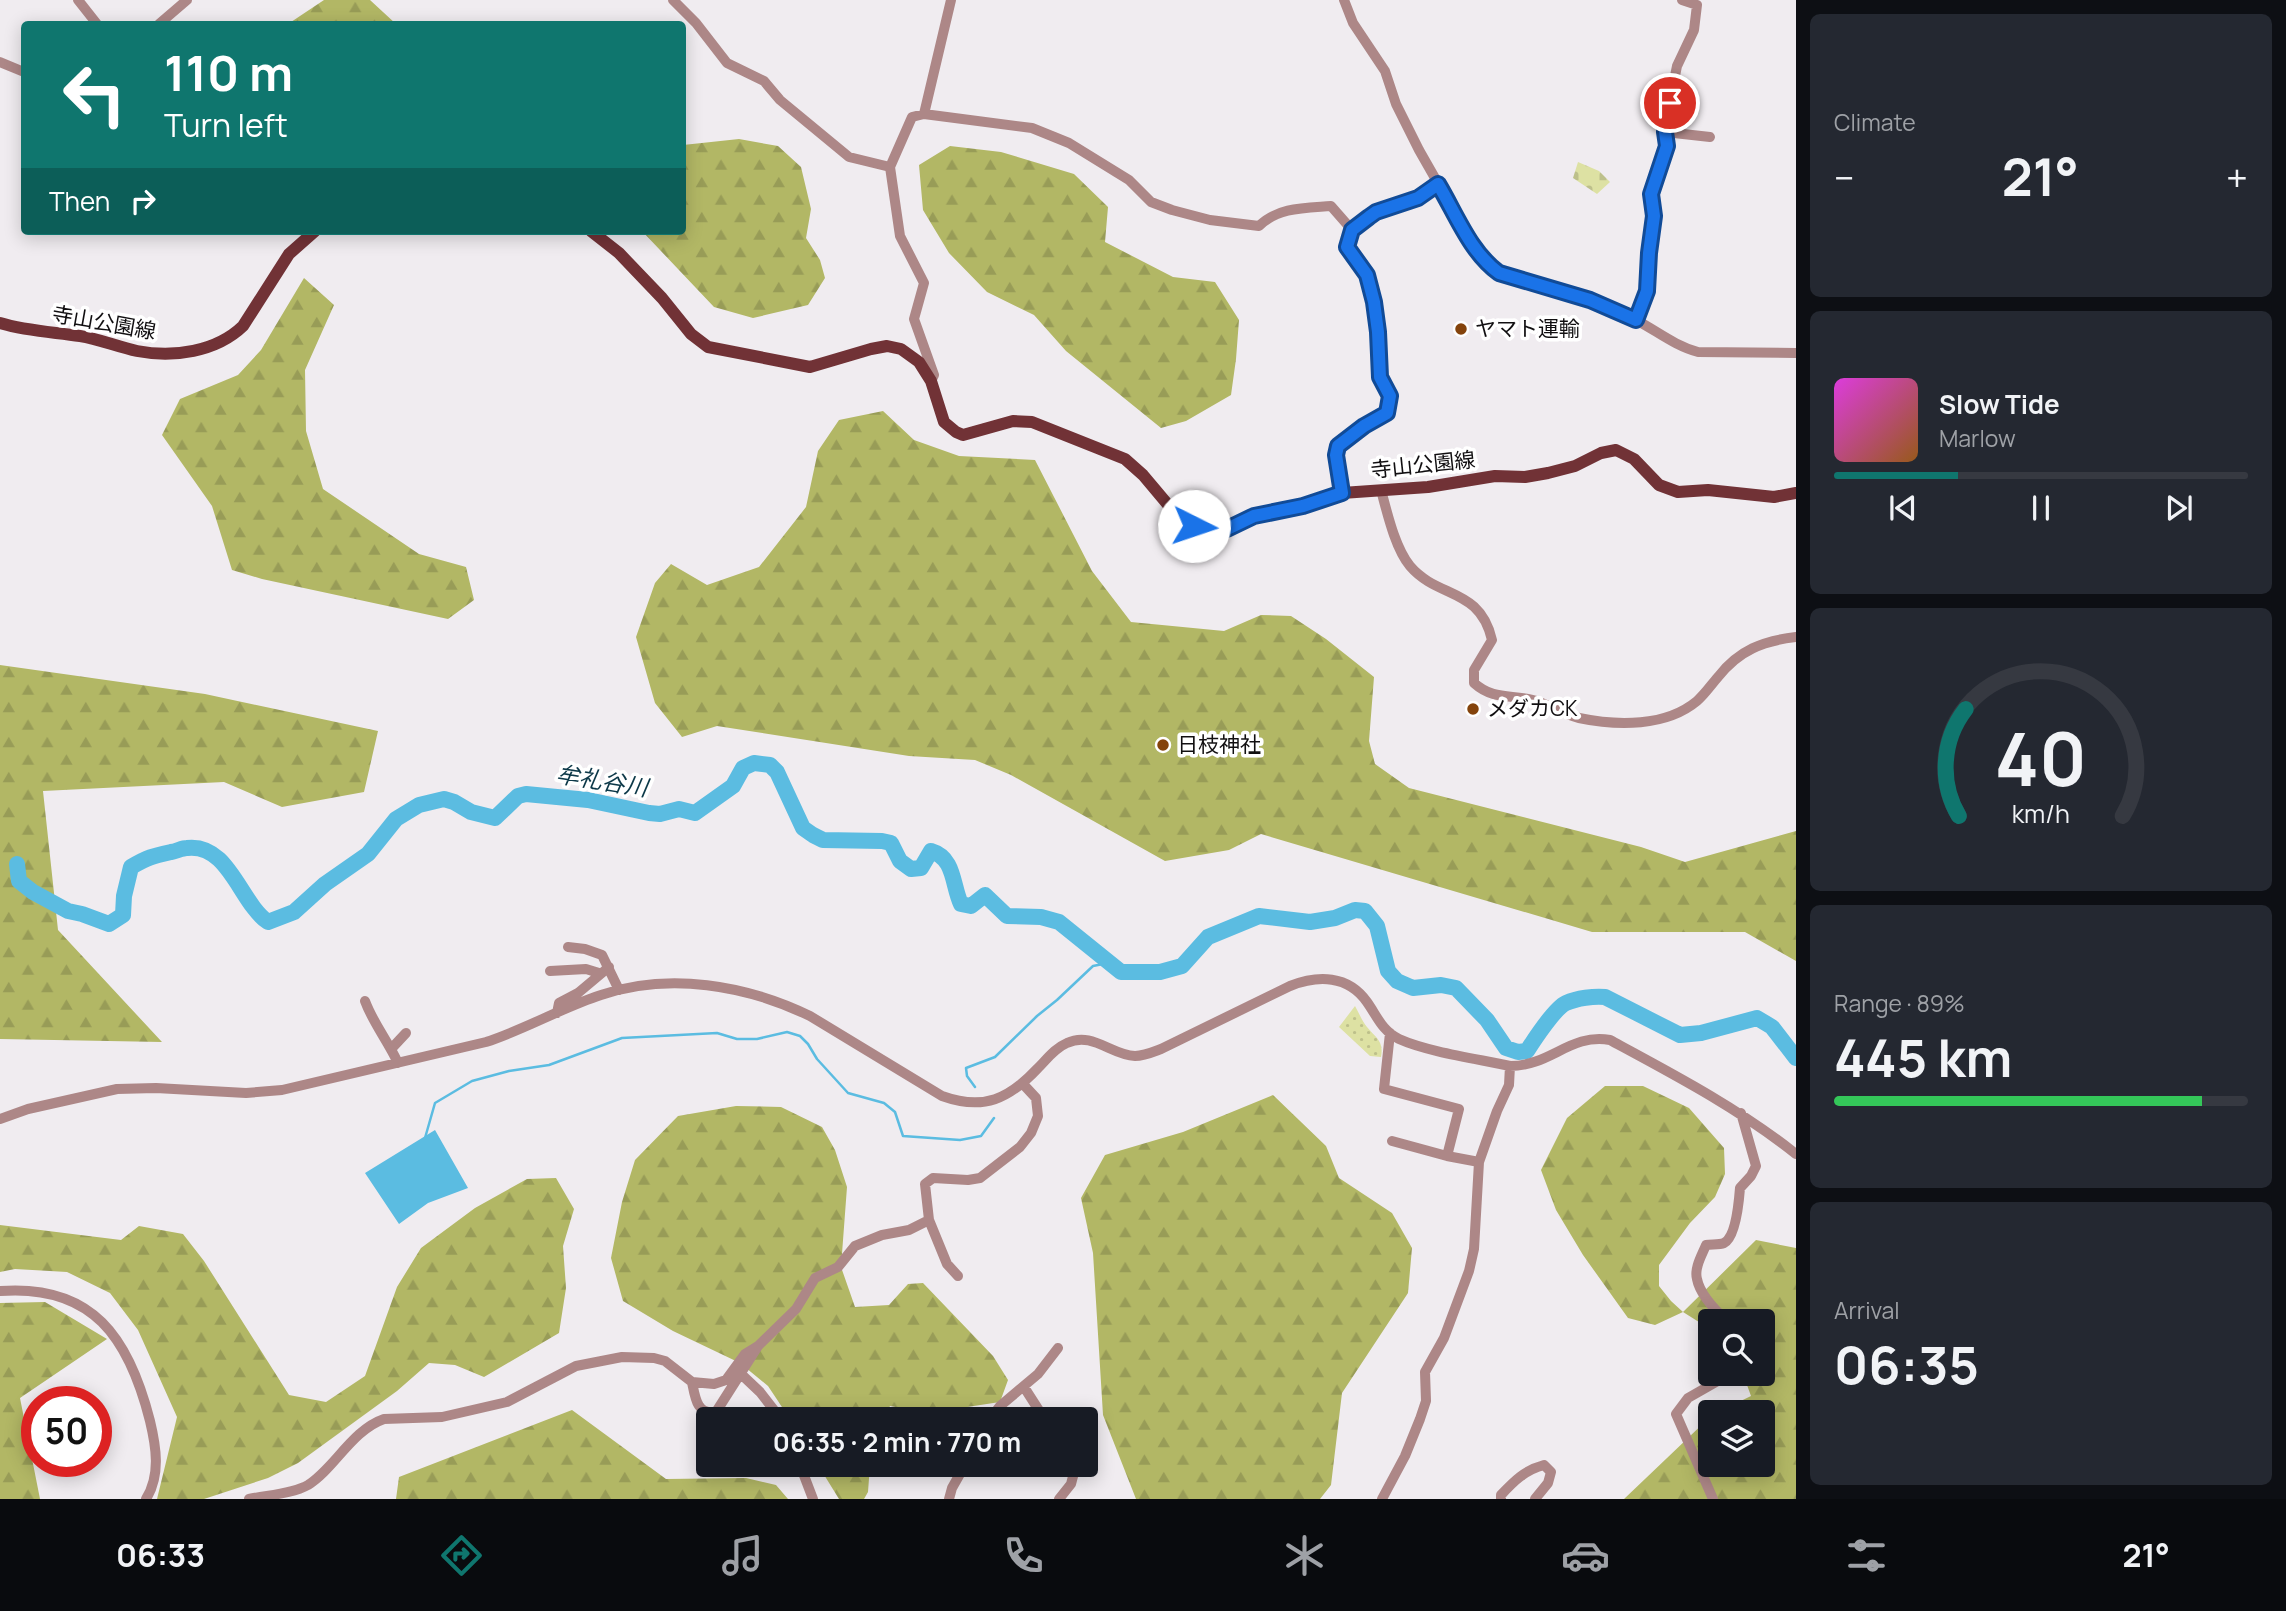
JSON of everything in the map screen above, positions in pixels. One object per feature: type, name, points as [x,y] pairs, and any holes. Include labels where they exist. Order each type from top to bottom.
[{"type":"main road","name":"寺山公園線","points":[[0,323],[28,330],[83,337],[138,351],[157,353],[211,346],[235,334],[243,326],[289,254],[310,235]]},
{"type":"main road","name":"寺山公園線","points":[[596,235],[619,253],[663,298],[691,334],[708,347],[810,367],[887,346],[901,349],[919,362],[931,381],[944,422],[956,432],[963,435],[1013,421],[1032,422],[1125,459],[1143,475],[1175,513],[1202,528],[1227,529],[1254,516],[1303,506],[1342,493],[1428,487],[1495,476],[1525,477],[1548,473],[1616,450],[1634,459],[1659,485],[1678,492],[1708,490],[1774,497],[1796,493]]},
{"type":"street","points":[[78,0],[95,21]]},
{"type":"street","points":[[162,21],[187,0]]},
{"type":"street","points":[[673,0],[696,23],[727,63],[764,81],[780,100],[849,157],[890,167]]},
{"type":"street","points":[[924,114],[951,0]]},
{"type":"street","points":[[1344,0],[1353,23],[1385,71],[1396,104],[1438,184],[1476,250],[1490,266],[1499,273],[1590,300],[1698,352],[1796,353]]},
{"type":"street","points":[[1636,320],[1647,291],[1654,216],[1651,194],[1667,146],[1665,132],[1676,66],[1694,30],[1697,15],[1697,5],[1682,0]]},
{"type":"street","points":[[0,62],[21,71]]},
{"type":"street","points":[[931,381],[934,375],[914,319],[924,283],[900,236],[890,167],[912,117],[924,114],[1032,128],[1049,134],[1069,143],[1129,180],[1150,202],[1172,211],[1210,220],[1259,226],[1267,218],[1289,210],[1331,206],[1352,230]]},
{"type":"street","points":[[1665,132],[1710,138]]},
{"type":"street","points":[[1342,493],[1336,455],[1338,446],[1387,413],[1390,396],[1380,377],[1378,332],[1367,275],[1347,247],[1352,230],[1376,212],[1418,198],[1438,184]]},
{"type":"street","points":[[1381,490],[1395,536],[1410,566],[1476,607],[1486,621],[1492,640],[1474,670],[1474,682],[1495,696],[1535,701],[1580,718],[1646,722],[1661,720],[1698,701],[1737,657],[1773,639],[1796,637]]},
{"type":"street","points":[[568,947],[601,955],[604,970],[619,990]]},
{"type":"street","points":[[550,971],[604,970]]},
{"type":"street","points":[[557,1013],[559,1003],[578,993],[604,970]]},
{"type":"street","points":[[0,1119],[38,1106],[117,1089],[265,1093],[486,1042],[619,990],[644,985],[682,983],[713,986],[775,1000],[810,1016],[928,1088],[958,1102],[990,1101],[1013,1092],[1057,1049],[1069,1042],[1083,1039],[1128,1055],[1148,1054],[1306,979],[1321,977],[1346,984],[1366,1001],[1381,1025],[1390,1033],[1412,1043],[1510,1066],[1542,1061],[1585,1039],[1610,1040],[1708,1092],[1796,1154]]},
{"type":"street","points":[[365,1001],[372,1020],[392,1048],[398,1063]]},
{"type":"street","points":[[392,1048],[406,1033]]},
{"type":"street","points":[[1390,1033],[1384,1089],[1459,1109],[1447,1156]]},
{"type":"street","points":[[1382,1499],[1420,1419],[1426,1401],[1425,1372],[1444,1338],[1471,1264],[1479,1162],[1509,1085],[1510,1066]]},
{"type":"street","points":[[958,1276],[947,1264],[929,1220],[925,1184],[933,1178],[980,1178],[1020,1147],[1031,1133],[1038,1116],[1036,1098],[1023,1084]]},
{"type":"street","points":[[1715,1309],[1696,1278],[1706,1245],[1725,1242],[1731,1236],[1740,1188],[1756,1166],[1741,1113]]},
{"type":"street","points":[[1392,1141],[1479,1162]]},
{"type":"street","points":[[249,1499],[310,1484],[355,1438],[375,1422],[384,1419],[442,1417],[508,1402],[576,1366],[622,1357],[654,1357],[665,1361],[692,1382],[714,1384],[726,1380],[746,1354],[796,1309],[815,1278],[838,1267],[855,1246],[882,1235],[909,1230],[929,1220]]},
{"type":"street","points":[[0,1291],[39,1290],[68,1300],[94,1315],[119,1341],[140,1386],[154,1437],[155,1478],[146,1499]]},
{"type":"street","points":[[692,1382],[696,1402],[706,1413],[716,1412],[758,1346]]},
{"type":"street","points":[[999,1407],[1024,1387],[1058,1348]]},
{"type":"street","points":[[741,1374],[771,1407]]},
{"type":"street","points":[[1709,1386],[1688,1398],[1676,1414],[1713,1499]]},
{"type":"street","points":[[1024,1387],[1038,1407]]},
{"type":"street","points":[[1501,1499],[1501,1495],[1515,1480],[1531,1469],[1544,1465],[1551,1472],[1548,1483],[1535,1499]]},
{"type":"street","points":[[805,1477],[813,1499]]},
{"type":"street","points":[[949,1499],[958,1477]]},
{"type":"street","points":[[1059,1499],[1071,1484],[1073,1477]]},
{"type":"green space","points":[[324,0],[370,0],[393,21],[292,21]]},
{"type":"green space","points":[[739,139],[778,146],[801,167],[811,209],[806,238],[820,260],[825,278],[808,305],[753,318],[714,307],[646,235],[686,235],[686,145]]},
{"type":"green space","points":[[950,146],[1001,152],[1074,174],[1108,207],[1105,242],[1173,277],[1215,282],[1239,320],[1231,395],[1186,421],[1161,428],[1066,351],[1034,315],[987,292],[949,253],[923,210],[919,165]]},
{"type":"green space","points":[[1578,162],[1599,171],[1610,182],[1597,194],[1573,178]]},
{"type":"green space","points":[[304,278],[334,305],[305,370],[306,431],[323,489],[419,554],[466,567],[474,600],[448,619],[262,579],[232,570],[212,506],[162,435],[180,399],[238,375],[261,350]]},
{"type":"green space","points":[[883,411],[914,440],[959,456],[1035,460],[1092,571],[1131,622],[1224,631],[1261,615],[1291,616],[1326,639],[1374,677],[1369,741],[1375,764],[1409,788],[1641,847],[1685,862],[1796,831],[1796,961],[1745,932],[1592,932],[1261,834],[1229,850],[1165,861],[1011,775],[975,760],[909,756],[717,726],[682,737],[655,703],[636,637],[655,583],[671,564],[707,585],[759,567],[806,507],[818,451],[839,420]]},
{"type":"green space","points":[[0,665],[205,694],[378,731],[364,792],[282,807],[224,782],[43,791],[58,930],[162,1042],[0,1039]]},
{"type":"green space","points":[[1355,1006],[1365,1025],[1380,1043],[1381,1057],[1370,1056],[1339,1027]]},
{"type":"green space","points":[[1605,1086],[1643,1086],[1689,1108],[1724,1148],[1725,1174],[1715,1197],[1690,1223],[1659,1265],[1659,1286],[1683,1312],[1655,1325],[1628,1318],[1583,1255],[1556,1210],[1541,1170],[1567,1118]]},
{"type":"green space","points":[[1273,1095],[1326,1146],[1339,1178],[1392,1213],[1412,1248],[1408,1293],[1342,1393],[1331,1485],[1320,1499],[1136,1499],[1103,1415],[1093,1253],[1081,1198],[1105,1155],[1183,1132]]},
{"type":"green space","points":[[736,1106],[781,1107],[822,1127],[835,1150],[847,1187],[841,1267],[855,1307],[889,1305],[908,1284],[923,1283],[993,1356],[1008,1380],[1000,1402],[967,1407],[782,1407],[768,1386],[740,1363],[673,1331],[623,1301],[611,1258],[622,1202],[635,1160],[678,1116]]},
{"type":"green space","points":[[556,1178],[574,1209],[563,1246],[566,1288],[559,1333],[484,1377],[455,1365],[429,1363],[397,1391],[298,1463],[268,1478],[204,1499],[157,1499],[177,1417],[138,1330],[110,1293],[67,1272],[15,1269],[0,1272],[0,1225],[121,1240],[139,1226],[183,1234],[204,1261],[289,1395],[326,1402],[365,1376],[397,1287],[421,1248],[475,1208],[527,1179]]},
{"type":"green space","points":[[1756,1240],[1796,1248],[1796,1499],[1624,1499],[1698,1428],[1698,1477],[1775,1477],[1775,1400],[1743,1400],[1751,1396],[1747,1386],[1775,1386],[1775,1309],[1698,1309],[1698,1321],[1683,1312]]},
{"type":"green space","points":[[45,1302],[107,1339],[38,1386],[21,1386],[21,1477],[36,1477],[40,1499],[0,1499],[0,1303]]},
{"type":"green space","points":[[572,1410],[666,1479],[746,1478],[776,1485],[788,1499],[396,1499],[399,1477]]},
{"type":"green space","points":[[825,1477],[869,1477],[868,1492],[864,1499],[839,1499]]},
{"type":"water","points":[[435,1130],[468,1188],[428,1203],[399,1224],[365,1173]]},
{"type":"waterway","name":"牟礼谷川","points":[[17,864],[19,881],[33,892],[68,911],[109,924],[123,915],[124,896],[131,867],[151,857],[183,848],[201,849],[224,864],[249,902],[268,922],[294,912],[325,884],[368,854],[396,819],[419,805],[444,799],[471,812],[495,818],[518,796],[526,794],[588,800],[649,813],[660,814],[679,809],[695,813],[733,786],[743,768],[754,763],[770,765],[777,772],[803,828],[813,835],[823,840],[891,843],[900,861],[911,869],[921,868],[931,851],[949,866],[961,904],[971,906],[985,895],[1007,916],[1041,917],[1059,922],[1121,972],[1160,972],[1182,966],[1208,937],[1259,916],[1310,922],[1335,918],[1355,910],[1365,911],[1377,926],[1388,971],[1397,981],[1413,988],[1441,985],[1456,988],[1487,1020],[1506,1048],[1518,1052],[1527,1051],[1556,1011],[1566,1003],[1605,997],[1680,1035],[1701,1033],[1757,1018],[1772,1027],[1796,1058]]},
{"type":"waterway","points":[[975,1087],[967,1076],[966,1068],[995,1057],[1093,966],[1108,963]]},
{"type":"waterway","points":[[425,1138],[435,1103],[472,1081],[509,1071],[549,1065],[622,1038],[717,1033],[737,1039],[757,1039],[787,1032],[800,1036],[848,1093],[884,1103],[895,1112],[903,1136],[960,1140],[981,1136],[994,1118]]},
{"type":"place","name":"ヤマト運輸","points":[[1461,329]]},
{"type":"place","name":"メダカCK","points":[[1473,709]]},
{"type":"place","name":"日枝神社","points":[[1163,745]]},
{"type":"route","points":[[1194,526],[1214,530],[1227,529],[1254,516],[1303,506],[1342,493],[1336,455],[1338,446],[1387,413],[1390,396],[1380,377],[1378,332],[1367,275],[1347,247],[1352,230],[1376,212],[1418,198],[1438,184],[1476,250],[1499,273],[1590,300],[1636,320],[1647,291],[1650,268],[1648,259],[1654,228],[1651,194],[1667,146],[1665,132],[1670,103]]}]
